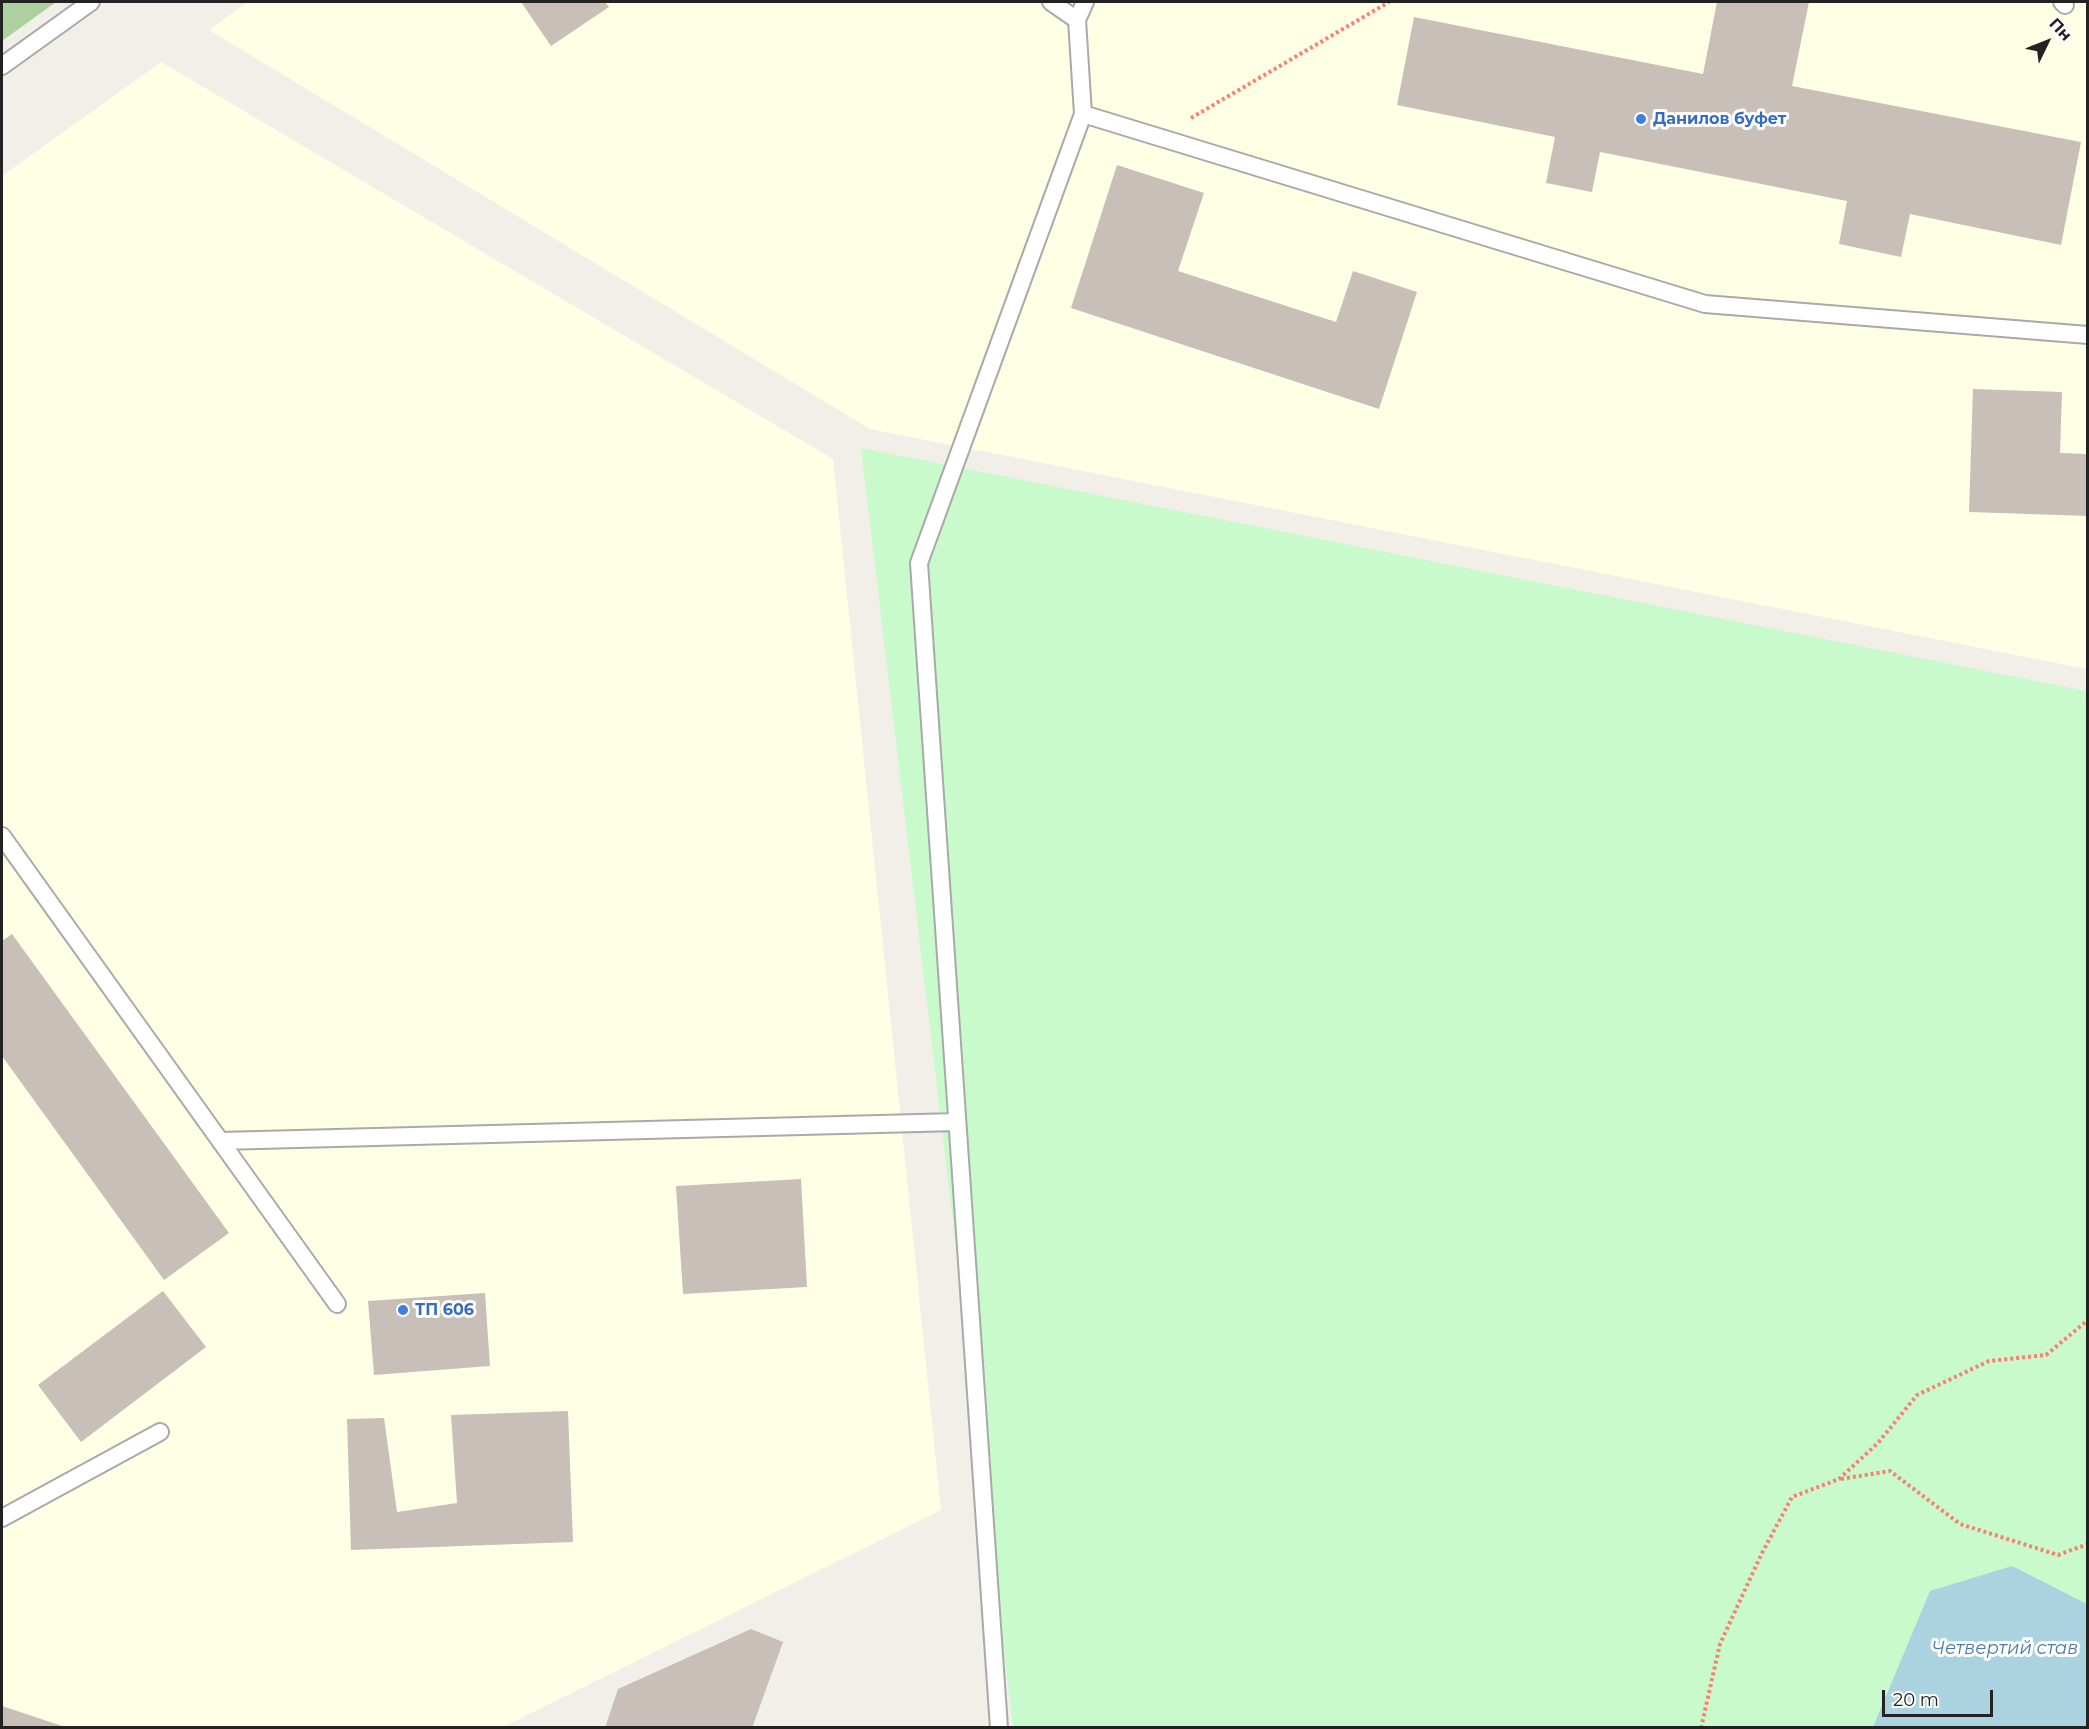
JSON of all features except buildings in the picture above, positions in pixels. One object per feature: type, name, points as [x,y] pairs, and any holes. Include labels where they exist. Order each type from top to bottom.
[{"type":"lane","points":[[2,66],[91,2]]},
{"type":"lane","points":[[1051,2],[1077,20]]},
{"type":"lane","points":[[999,1728],[919,563],[1083,114],[1077,20],[1084,2]]},
{"type":"lane","points":[[1083,114],[1706,304],[2088,335]]},
{"type":"lane","points":[[2,836],[337,1304]]},
{"type":"lane","points":[[220,1141],[957,1122]]},
{"type":"lane","points":[[2,1518],[160,1432]]},
{"type":"path","points":[[1384,2],[1390,2]]},
{"type":"path","points":[[1158,137],[1390,2]]},
{"type":"path","points":[[1839,1479],[1878,1443],[1917,1395],[1989,1361],[2046,1355],[2088,1320]]},
{"type":"path","points":[[1701,1728],[1720,1644],[1762,1553],[1792,1497],[1839,1479],[1890,1471],[1959,1524],[2058,1555],[2088,1544]]},
{"type":"shaded area","points":[[248,2],[2087,2],[2087,669],[870,429],[209,30]]},
{"type":"shaded area","points":[[161,62],[833,459],[941,1510],[503,1727],[67,1728],[2,1706],[2,176]]},
{"type":"green space","points":[[2,2],[56,2],[2,41]]},
{"type":"green space","points":[[861,448],[2087,691],[2087,1727],[1013,1727]]},
{"type":"water","name":"Четвертий став","points":[[2012,1566],[2087,1604],[2087,1727],[1873,1727],[1930,1591]]},
{"type":"place","name":"Данилов буфет","points":[[1641,119]]},
{"type":"place","name":"ТП 606","points":[[403,1310]]}]
